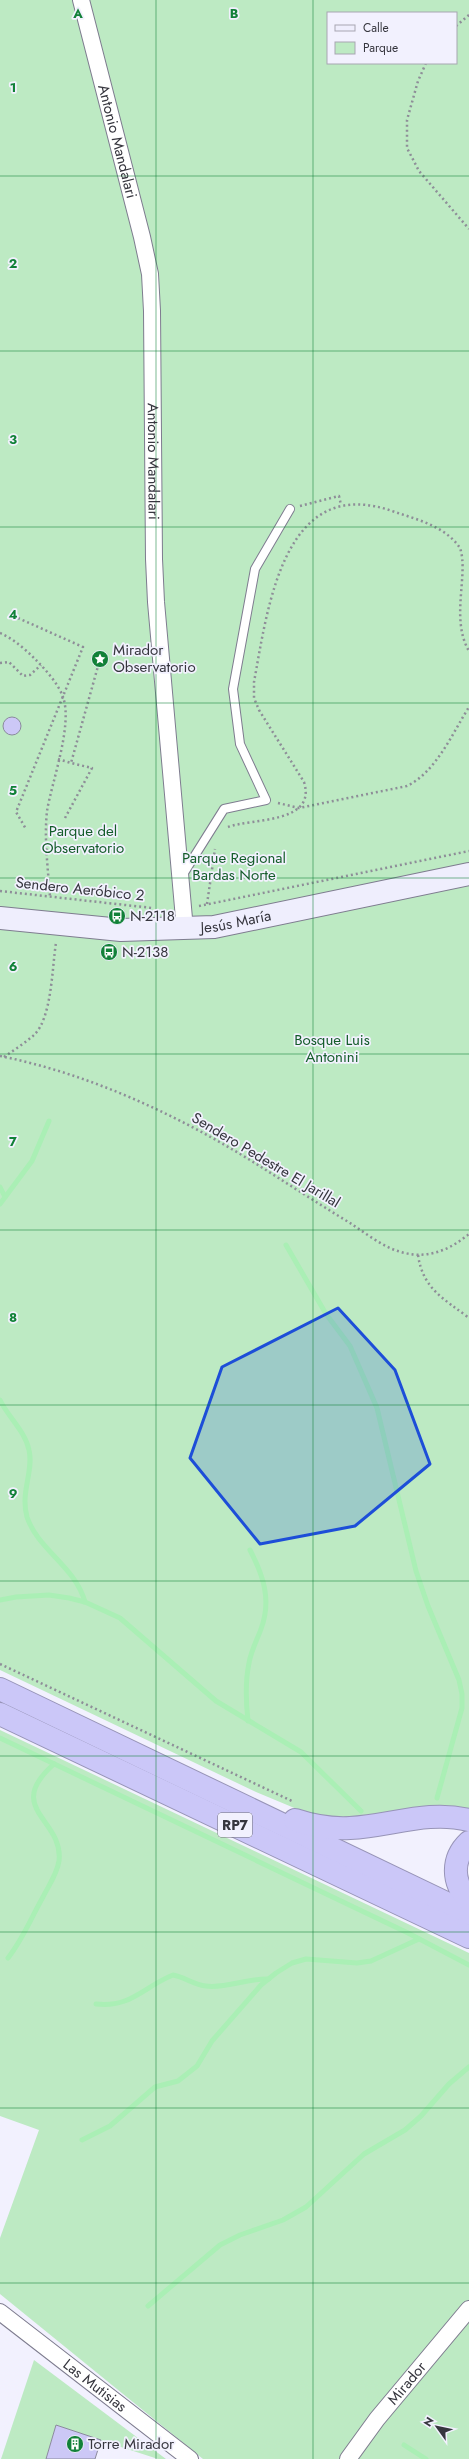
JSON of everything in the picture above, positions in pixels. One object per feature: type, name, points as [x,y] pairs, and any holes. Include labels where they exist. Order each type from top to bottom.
[{"type":"highway","name":"RP7","points":[[0,1689],[469,1914]]},
{"type":"highway","name":"RP7","points":[[0,1714],[469,1937]]},
{"type":"highway","points":[[233,1800],[308,1824],[337,1829],[363,1827],[434,1815],[469,1820]]},
{"type":"highway","points":[[469,1842],[457,1857],[455,1867],[460,1888],[469,1900]]},
{"type":"main road","name":"Jesús María","points":[[0,918],[122,930],[184,930],[235,924],[469,874]]},
{"type":"street","name":"Antonio Mandalari","points":[[81,0],[142,237],[150,274],[153,347],[154,559],[184,930]]},
{"type":"street","name":"Mirador","points":[[348,2459],[377,2419],[469,2310]]},
{"type":"street","name":"Las Mutisias","points":[[0,2312],[190,2459]]},
{"type":"lane","points":[[180,878],[193,861],[224,810],[266,800],[240,744],[233,689],[255,570],[290,509]]},
{"type":"path","points":[[457,25],[469,15]]},
{"type":"path","points":[[426,64],[418,81],[407,120],[407,148],[419,171],[469,229]]},
{"type":"path","points":[[290,509],[339,496],[341,505]]},
{"type":"path","points":[[300,808],[305,799],[306,790],[304,782],[259,710],[254,698],[254,682],[280,568],[296,539],[312,521],[325,511],[341,505],[359,503],[375,505],[428,524],[453,538],[462,550],[465,563],[461,632],[469,652]]},
{"type":"path","points":[[18,618],[83,646],[16,812],[26,829]]},
{"type":"path","points":[[0,633],[26,650],[41,665],[63,696],[66,717],[46,826],[50,897]]},
{"type":"path","points":[[71,762],[100,659]]},
{"type":"path","points":[[0,663],[9,662],[23,676],[30,675],[41,665]]},
{"type":"path","points":[[224,828],[284,816],[300,808],[407,786],[417,781],[433,764],[469,707]]},
{"type":"path","points":[[58,759],[92,768],[64,818]]},
{"type":"path","points":[[266,800],[300,808]]},
{"type":"path","points":[[216,846],[207,904],[469,850]]},
{"type":"path","name":"Sendero Aeróbico 2","points":[[0,891],[158,909]]},
{"type":"path","points":[[2,1056],[35,1034],[43,1023],[48,1001],[56,938]]},
{"type":"path","name":"Sendero Pedestre El Jarillal","points":[[2,1056],[50,1070],[108,1090],[180,1121],[245,1156],[377,1240],[404,1253],[418,1255],[446,1249],[469,1234]]},
{"type":"path","points":[[418,1255],[424,1280],[441,1297],[469,1318]]},
{"type":"path","points":[[0,1664],[293,1801]]},
{"type":"highlighted area","points":[[338,1308],[395,1370],[430,1464],[355,1526],[260,1544],[190,1458],[222,1367]]},
{"type":"green space","name":"Parque Regional Bardas Norte","points":[[0,0],[469,0],[469,1814],[328,1822],[256,1792],[0,1670]]},
{"type":"green space","points":[[0,1730],[469,1953],[469,2459],[203,2459],[0,2294],[0,2238],[39,2130],[0,2116]]},
{"type":"green space","points":[[34,2360],[166,2459],[158,2459],[56,2426],[46,2459],[1,2459]]},
{"type":"building","points":[[12,717],[18,720],[21,726],[18,732],[12,735],[6,732],[3,726],[6,720]]},
{"type":"building","name":"Torre Mirador","points":[[56,2425],[101,2440],[95,2459],[46,2459]]},
{"type":"waterway","points":[[0,1204],[32,1161],[49,1121]]},
{"type":"waterway","points":[[0,1187],[5,1197]]},
{"type":"waterway","points":[[286,1245],[326,1314],[350,1346],[377,1408],[416,1571],[428,1606],[459,1680],[462,1694],[462,1708],[437,1798]]},
{"type":"waterway","points":[[0,1400],[20,1430],[29,1450],[30,1466],[25,1508],[32,1529],[73,1578],[80,1589],[85,1602]]},
{"type":"waterway","points":[[248,1721],[246,1692],[248,1670],[251,1654],[261,1629],[266,1608],[266,1598],[262,1578],[250,1550]]},
{"type":"waterway","points":[[0,1600],[16,1597],[49,1595],[85,1602],[120,1618],[216,1701],[301,1752],[361,1811]]},
{"type":"waterway","points":[[0,1738],[408,1933],[469,1965]]},
{"type":"waterway","points":[[8,1958],[23,1936],[58,1866],[58,1847],[53,1834],[39,1814],[34,1803],[34,1792],[40,1779],[54,1764]]},
{"type":"waterway","points":[[82,2140],[110,2126],[155,2087],[178,2081],[197,2066],[212,2041],[261,1985],[292,1963],[306,1959],[357,1963],[371,1961],[419,1939]]},
{"type":"waterway","points":[[96,2004],[119,2003],[128,2000],[173,1975],[182,1977],[197,1984],[213,1987],[253,1980],[269,1979]]},
{"type":"waterway","points":[[148,2306],[220,2245],[240,2235],[283,2220],[306,2207],[364,2154],[405,2130],[421,2116],[449,2084],[469,2067]]},
{"type":"waterway","points":[[404,2445],[426,2459]]},
{"type":"place","name":"Mirador Observatorio","points":[[100,659]]},
{"type":"place","name":"N-2118","points":[[117,916]]},
{"type":"place","name":"N-2138","points":[[109,952]]},
{"type":"place","name":"Torre Mirador","points":[[75,2444]]},
{"type":"park label","name":"Parque del Observatorio","points":[[83,840]]},
{"type":"park label","name":"Bosque Luis Antonini","points":[[332,1048]]}]
